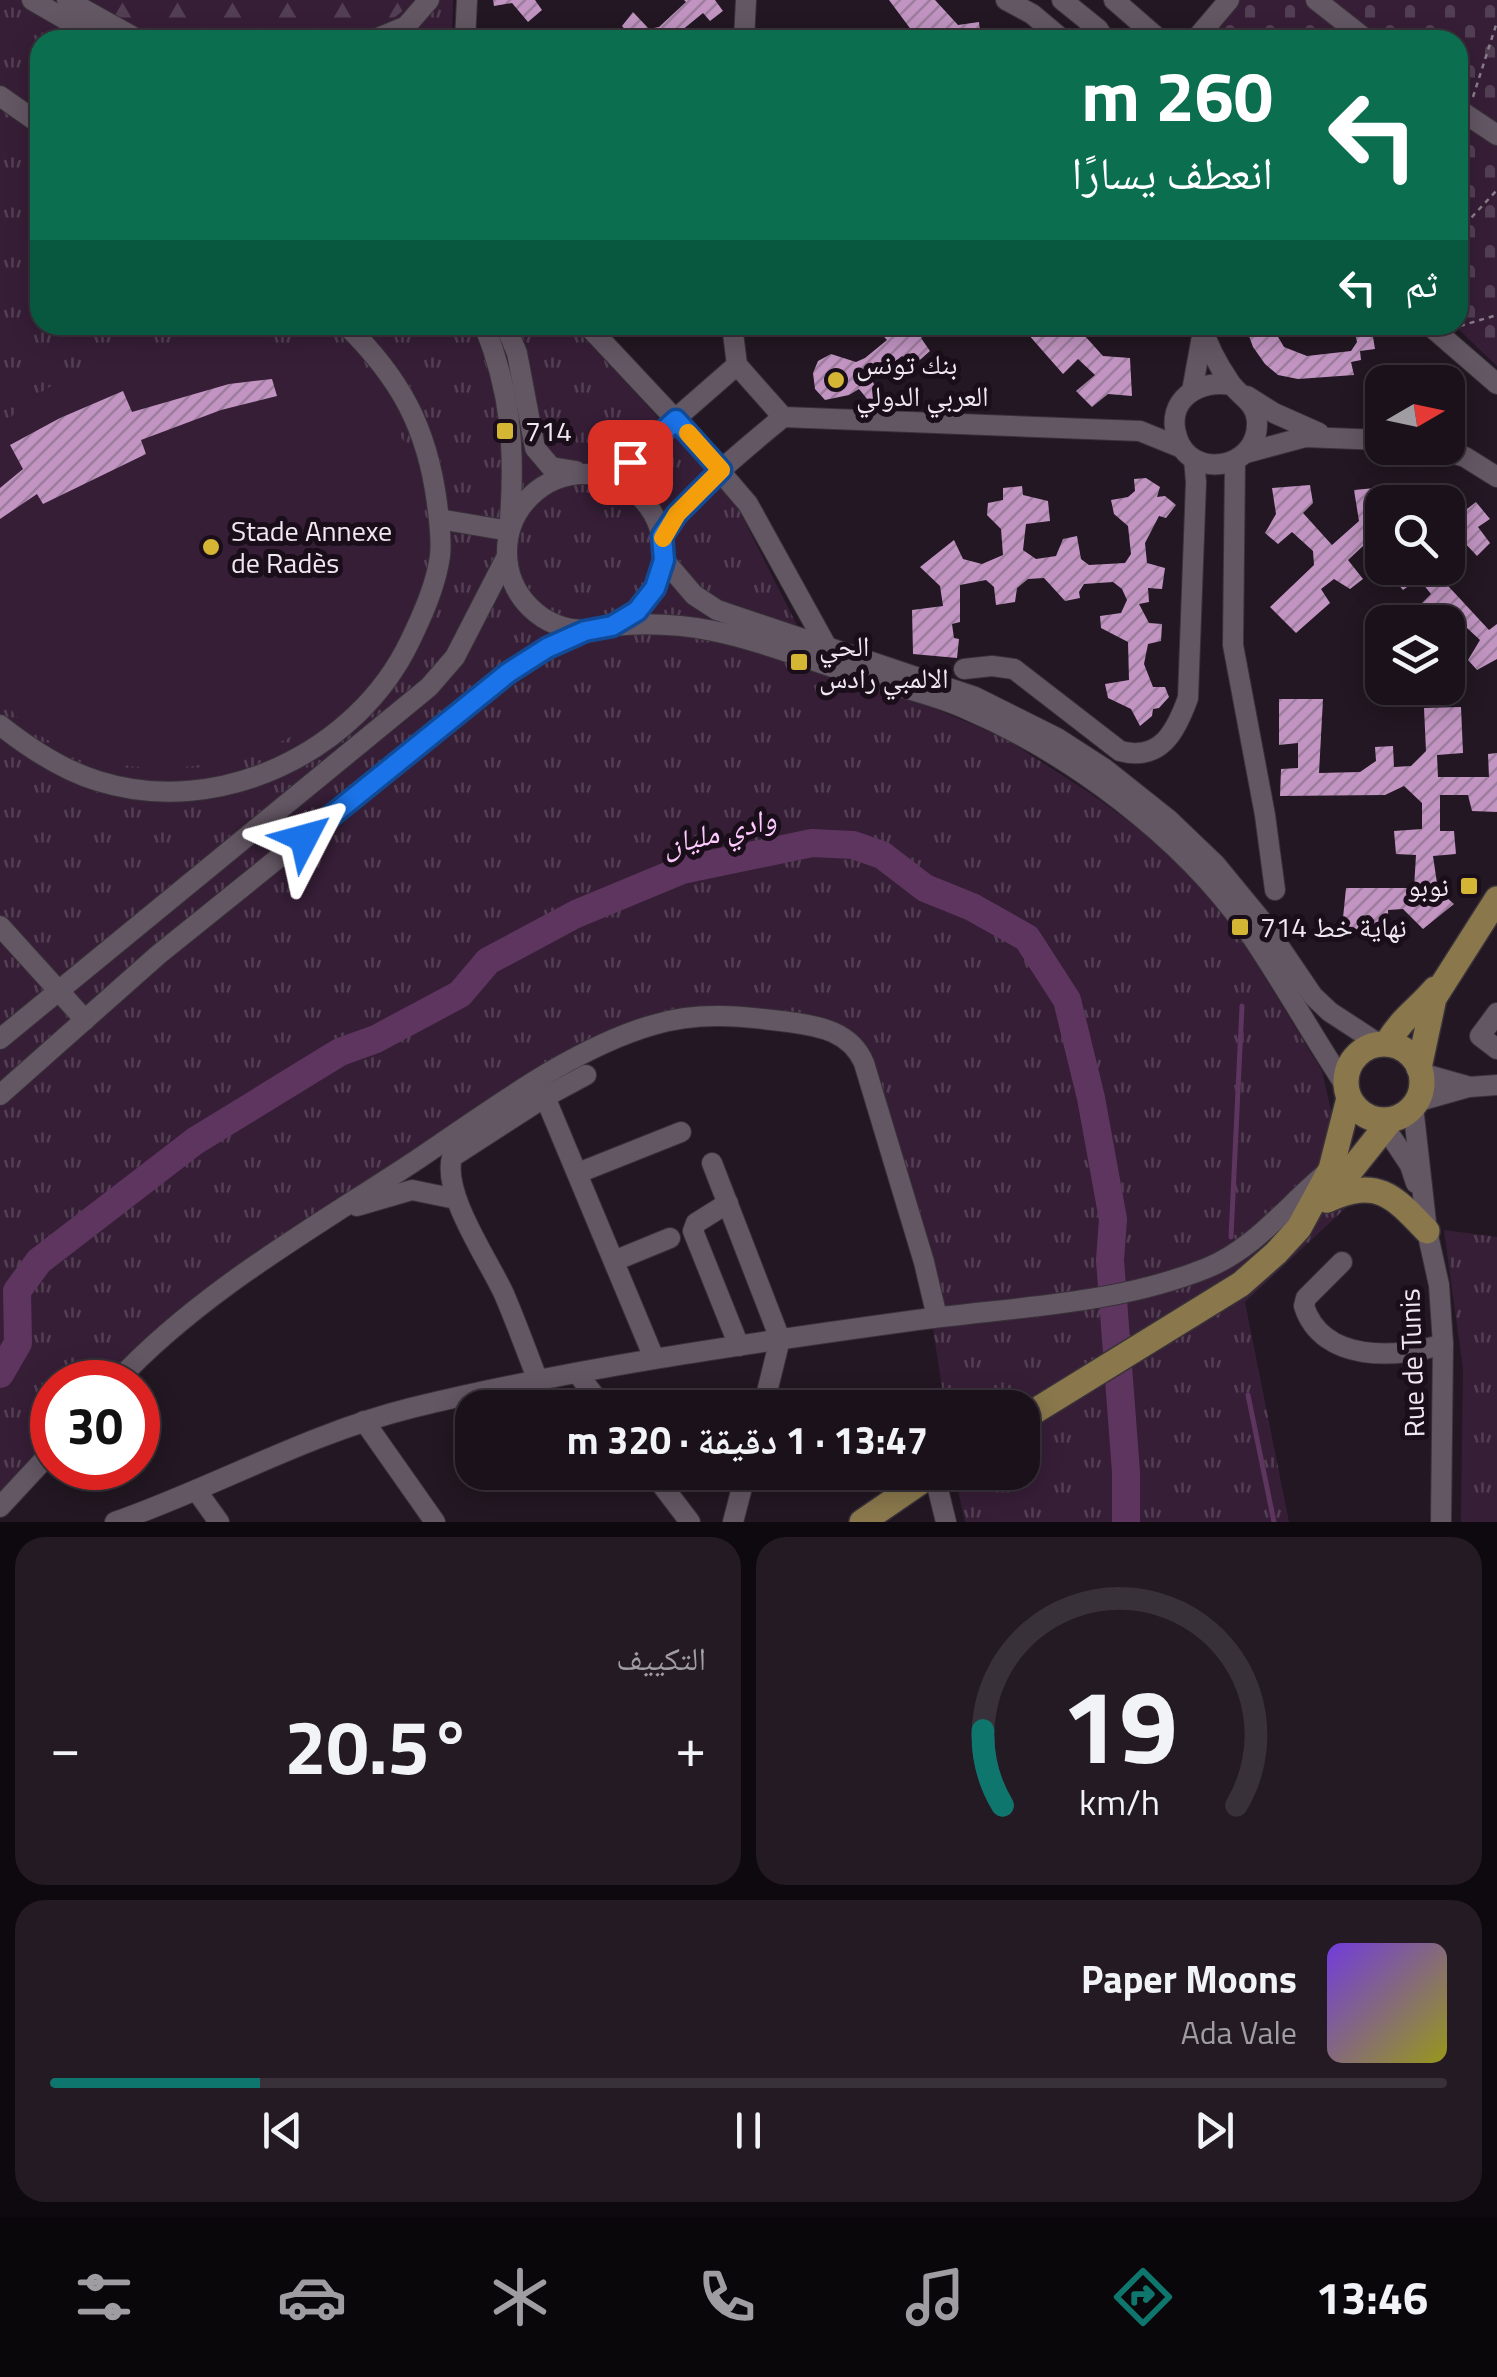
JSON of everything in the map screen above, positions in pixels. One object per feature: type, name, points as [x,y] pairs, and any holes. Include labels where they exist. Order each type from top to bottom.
[{"type":"main road","points":[[1040,1407],[1241,1284],[1312,1219],[1422,1083],[1420,1070],[1434,998],[1497,899]]},
{"type":"main road","points":[[1299,1228],[1331,1169],[1347,1092],[1346,1074],[1358,1053],[1382,1043],[1445,977]]},
{"type":"main road","points":[[1382,1043],[1406,1051],[1420,1070]]},
{"type":"main road","points":[[1347,1092],[1362,1114],[1397,1115]]},
{"type":"main road","points":[[1327,1200],[1349,1190],[1378,1191],[1403,1206],[1427,1231]]},
{"type":"main road","points":[[862,1522],[909,1490]]},
{"type":"street","points":[[32,0],[84,30]]},
{"type":"street","points":[[68,0],[121,30]]},
{"type":"street","points":[[402,30],[429,0]]},
{"type":"street","points":[[466,30],[467,0]]},
{"type":"street","points":[[744,30],[746,0]]},
{"type":"street","points":[[1006,0],[1051,30]]},
{"type":"street","points":[[1062,0],[1099,30]]},
{"type":"street","points":[[1114,0],[1148,30]]},
{"type":"street","points":[[1204,30],[1229,0]]},
{"type":"street","points":[[1316,0],[1354,30]]},
{"type":"street","points":[[0,96],[30,117]]},
{"type":"street","points":[[1468,116],[1497,136]]},
{"type":"street","points":[[0,725],[66,768],[99,782],[150,791],[223,784],[279,770],[318,748],[376,698],[402,658],[433,583],[440,554],[439,519],[434,478],[412,408],[376,354],[356,335]]},
{"type":"street","points":[[0,1038],[429,687],[456,657],[506,556],[510,530],[514,473],[511,420],[505,384],[488,335]]},
{"type":"street","points":[[509,335],[517,353],[539,456],[550,467],[610,476],[634,489],[652,510],[662,536],[664,560],[655,588],[637,611],[612,626]]},
{"type":"street","points":[[595,335],[748,504],[827,647]]},
{"type":"street","points":[[734,335],[738,365],[783,417]]},
{"type":"street","points":[[1192,391],[1201,335]]},
{"type":"street","points":[[1206,335],[1238,390],[1254,408],[1257,424],[1254,440],[1240,457],[1233,645],[1275,890]]},
{"type":"street","points":[[1440,335],[1497,384]]},
{"type":"street","points":[[610,476],[738,365]]},
{"type":"street","points":[[1140,431],[1177,409],[1192,391],[1215,382],[1238,390],[1288,421],[1335,438]]},
{"type":"street","points":[[964,669],[992,666],[1014,670],[1120,750],[1136,755],[1162,744],[1176,729],[1188,698],[1196,482],[1174,425],[1177,409]]},
{"type":"street","points":[[662,536],[677,514],[721,470],[783,417],[1140,431],[1216,466],[1290,439],[1365,439]]},
{"type":"street","points":[[1465,457],[1497,477]]},
{"type":"street","points":[[510,530],[520,506],[537,489],[559,477],[583,472]]},
{"type":"street","points":[[439,519],[510,530]]},
{"type":"street","points":[[506,556],[512,580],[523,600],[540,617],[562,627],[585,631]]},
{"type":"street","points":[[664,560],[694,595],[717,610],[994,706],[1057,738],[1105,769],[1168,819],[1216,866],[1262,921],[1313,996],[1330,1012],[1382,1043]]},
{"type":"street","points":[[0,1095],[158,955],[508,673],[547,648],[585,631],[672,623],[736,634],[962,707],[1057,758],[1128,808],[1204,879],[1247,930],[1347,1092]]},
{"type":"street","points":[[0,926],[84,1020]]},
{"type":"street","points":[[1489,1043],[1497,1013]]},
{"type":"street","points":[[139,1360],[186,1316],[517,1094],[628,1034],[678,1018],[706,1015],[799,1023],[847,1038],[859,1051],[924,1262],[937,1317]]},
{"type":"street","points":[[1420,1070],[1469,1087]]},
{"type":"street","points":[[538,1381],[504,1294],[456,1199],[450,1172],[452,1157],[586,1075]]},
{"type":"street","points":[[1424,1204],[1397,1115],[1469,1087],[1497,1085]]},
{"type":"street","points":[[545,1097],[654,1358]]},
{"type":"street","name":"Rue de Tunis","points":[[1397,1115],[1424,1204],[1439,1286],[1443,1344],[1441,1522]]},
{"type":"street","points":[[578,1173],[681,1132]]},
{"type":"street","points":[[712,1163],[780,1339],[767,1390]]},
{"type":"street","points":[[115,1522],[146,1517],[268,1458],[364,1422],[538,1381],[780,1339],[1041,1307],[1192,1272],[1223,1260],[1269,1228],[1331,1169]]},
{"type":"street","points":[[345,1207],[412,1190],[456,1199]]},
{"type":"street","points":[[728,1203],[696,1223],[692,1232],[739,1346]]},
{"type":"street","points":[[614,1261],[670,1238]]},
{"type":"street","points":[[1342,1262],[1306,1298],[1306,1314],[1325,1338],[1348,1348],[1394,1353],[1443,1344]]},
{"type":"street","points":[[577,1373],[590,1390]]},
{"type":"street","points":[[364,1422],[435,1522]]},
{"type":"street","points":[[0,1507],[30,1474]]},
{"type":"street","points":[[196,1490],[219,1522]]},
{"type":"street","points":[[666,1490],[690,1522]]},
{"type":"street","points":[[733,1522],[741,1490]]},
{"type":"street","points":[[938,1490],[946,1522]]},
{"type":"path","points":[[1468,97],[1497,22]]},
{"type":"path","points":[[1468,221],[1497,190]]},
{"type":"path","points":[[1468,321],[1497,315]]},
{"type":"green space","points":[[0,0],[86,0],[142,30],[30,30],[30,335],[581,335],[733,498],[821,673],[911,699],[1001,736],[1149,836],[1199,885],[1240,937],[1322,1071],[1352,1202],[1245,1302],[1289,1522],[965,1522],[958,1490],[1040,1490],[1040,1390],[942,1390],[933,1329],[871,1061],[857,1038],[707,1008],[570,1054],[138,1360],[30,1360],[30,1465],[0,1497]]},
{"type":"green space","points":[[86,0],[413,0],[371,30],[142,30]]},
{"type":"green space","points":[[413,0],[453,0],[452,30],[371,30]]},
{"type":"green space","points":[[1226,0],[1497,0],[1497,366],[1464,335],[1468,335],[1468,30],[1207,30]]},
{"type":"green space","name":"Stade Annexe de Radès","points":[[215,335],[263,341],[335,366],[369,395],[389,419],[412,457],[423,492],[424,545],[414,600],[405,626],[380,670],[318,722],[238,757],[195,766],[152,768],[109,763],[68,750],[30,729],[0,695],[0,431],[18,410],[66,378],[152,347]]},
{"type":"green space","points":[[1444,1230],[1497,1237],[1497,1522],[1461,1522],[1463,1369]]},
{"type":"building","points":[[493,0],[535,0],[542,10],[528,22],[512,3],[494,6]]},
{"type":"building","points":[[715,0],[723,11],[710,21],[703,13],[682,30],[625,30],[622,26],[633,12],[649,29],[659,27],[686,2]]},
{"type":"building","points":[[889,0],[935,0],[958,25],[979,22],[980,30],[911,30]]},
{"type":"building","points":[[882,335],[925,335],[921,338],[930,351],[913,366],[902,356],[871,380],[883,395],[872,405],[859,389],[825,400],[815,389],[813,373],[818,361],[831,354],[856,362],[887,340]]},
{"type":"building","points":[[1029,335],[1084,335],[1103,356],[1130,358],[1132,396],[1108,394],[1092,407],[1076,391],[1095,375],[1078,359],[1063,374]]},
{"type":"building","points":[[1249,335],[1277,335],[1284,347],[1307,356],[1351,351],[1357,342],[1355,335],[1373,335],[1375,349],[1360,351],[1361,360],[1351,362],[1354,375],[1298,379],[1278,375],[1253,347]]},
{"type":"building","points":[[272,379],[277,396],[221,410],[141,440],[146,454],[43,504],[37,494],[0,519],[0,488],[23,469],[10,445],[60,418],[123,391],[132,412],[229,384]]},
{"type":"building","points":[[1146,478],[1160,487],[1157,497],[1165,496],[1176,505],[1166,518],[1159,516],[1145,543],[1147,563],[1165,568],[1162,589],[1148,588],[1149,602],[1139,604],[1149,623],[1162,624],[1161,641],[1148,644],[1144,664],[1153,687],[1165,687],[1169,697],[1140,726],[1131,709],[1108,698],[1105,684],[1129,680],[1128,642],[1101,628],[1100,616],[1121,613],[1127,600],[1113,582],[1084,584],[1080,598],[1065,601],[1044,578],[1028,579],[1017,588],[1015,602],[996,605],[994,587],[986,580],[960,585],[960,622],[952,624],[954,638],[959,639],[957,658],[913,654],[912,610],[943,606],[940,586],[920,567],[954,540],[963,559],[982,564],[1003,555],[1001,529],[987,515],[988,503],[1003,500],[1003,488],[1022,486],[1023,495],[1048,501],[1050,521],[1026,524],[1023,550],[1036,559],[1056,556],[1063,539],[1077,536],[1081,559],[1089,565],[1125,563],[1131,554],[1128,526],[1114,514],[1111,500],[1128,497],[1135,491],[1134,479]]},
{"type":"building","points":[[1310,485],[1313,503],[1303,513],[1332,545],[1359,521],[1354,490],[1365,489],[1365,544],[1348,560],[1363,579],[1350,589],[1334,579],[1321,589],[1330,603],[1296,633],[1270,607],[1314,565],[1313,551],[1292,532],[1278,544],[1265,533],[1276,514],[1272,488]]},
{"type":"building","points":[[1476,502],[1490,519],[1478,527],[1490,543],[1477,556],[1465,543],[1465,510]]},
{"type":"building","points":[[1424,585],[1447,585],[1489,630],[1497,624],[1497,659],[1477,670],[1468,660],[1480,640],[1465,630],[1465,605],[1420,605],[1431,594]]},
{"type":"building","points":[[1279,699],[1323,699],[1319,773],[1360,772],[1376,761],[1375,747],[1393,746],[1394,767],[1411,766],[1426,751],[1424,708],[1461,707],[1463,753],[1437,755],[1438,777],[1489,777],[1488,754],[1497,753],[1497,812],[1472,811],[1468,795],[1440,795],[1440,831],[1454,831],[1456,854],[1433,856],[1438,890],[1454,904],[1423,929],[1403,909],[1388,910],[1388,932],[1342,928],[1346,888],[1414,888],[1416,855],[1396,854],[1394,831],[1422,829],[1422,803],[1404,786],[1385,795],[1280,796],[1281,769],[1298,768],[1298,743],[1279,745]]},
{"type":"waterway","name":"وادي مليان","points":[[0,1374],[18,1343],[17,1291],[39,1261],[195,1141],[340,1052],[376,1039],[460,994],[488,961],[576,914],[682,870],[812,843],[853,845],[882,855],[925,888],[972,907],[1027,938],[1067,1000],[1091,1098],[1113,1219],[1110,1260],[1126,1472],[1126,1522]]},
{"type":"waterway","points":[[1231,1237],[1242,1006]]},
{"type":"waterway","points":[[1248,1395],[1274,1522]]},
{"type":"slow traffic","points":[[663,538],[677,514],[721,470],[688,433]]},
{"type":"place","name":"بنك تونس العربي الدولي","points":[[836,380]]},
{"type":"place","name":"714","points":[[505,431]]},
{"type":"place","name":"Stade Annexe de Radès","points":[[211,547]]},
{"type":"place","name":"الحي الالمبي رادس","points":[[799,662]]},
{"type":"place","name":"نوبو","points":[[1469,886]]},
{"type":"place","name":"نهاية خط 714","points":[[1240,927]]},
{"type":"route","points":[[304,838],[508,673],[547,648],[585,631],[612,626],[637,611],[655,588],[664,560],[662,536],[677,514],[721,470],[676,420],[630,462]]}]
